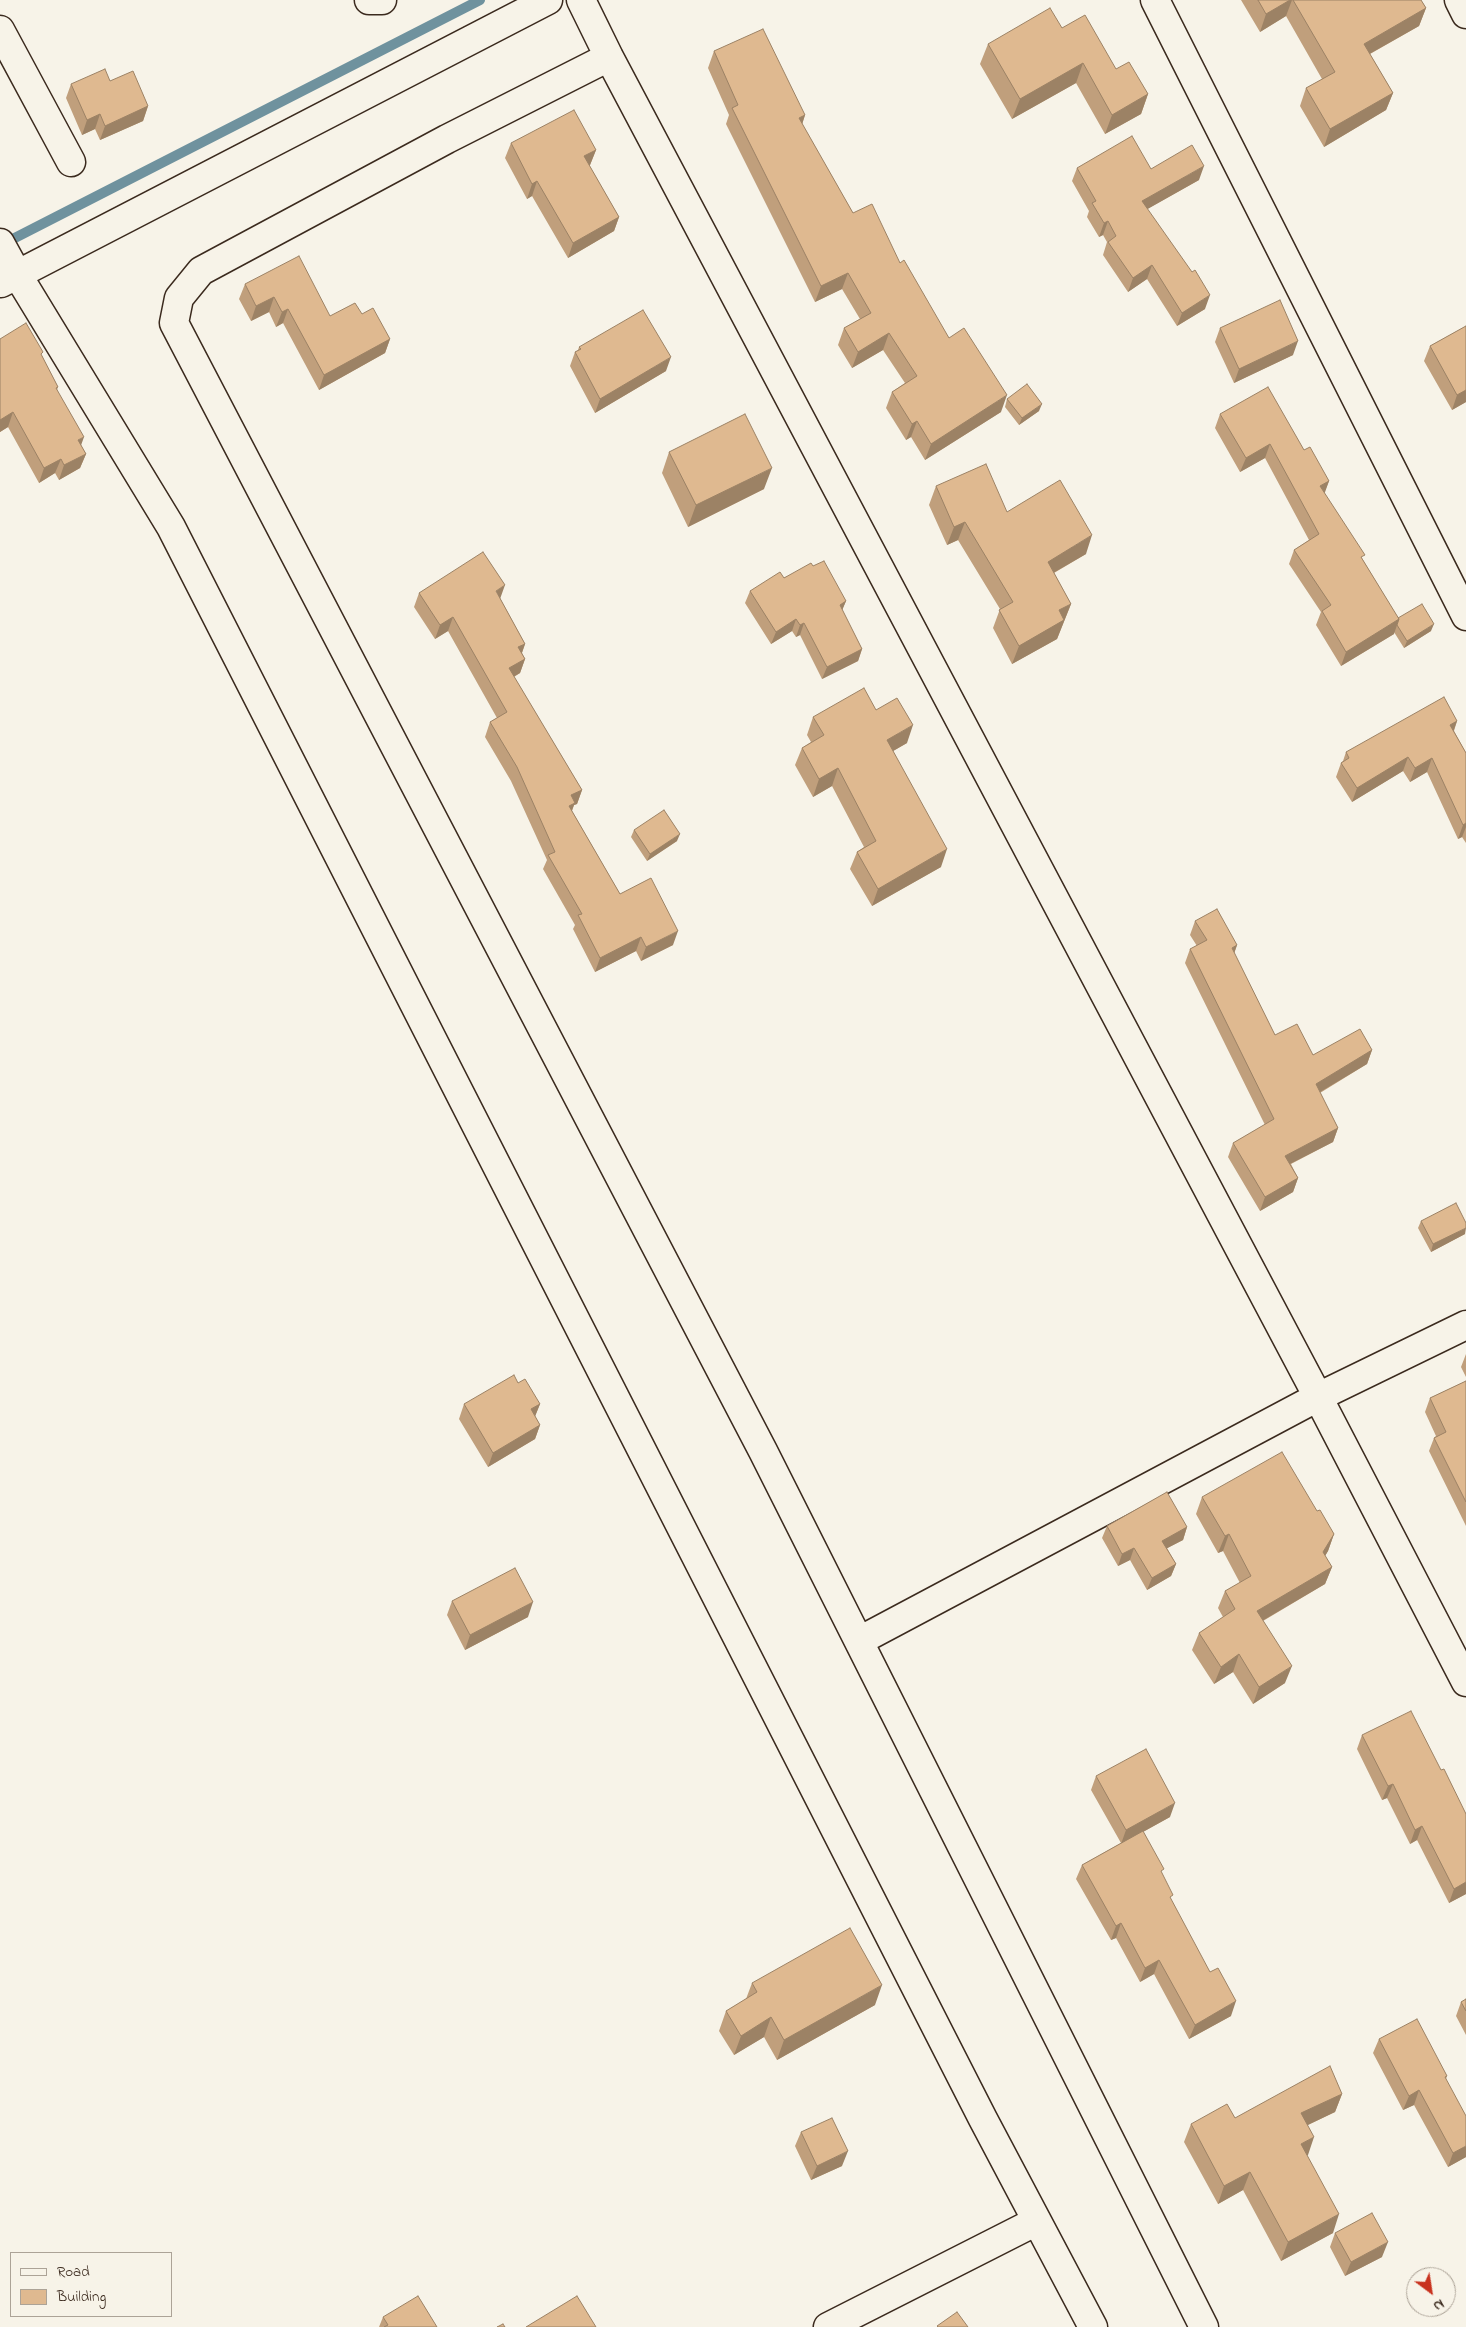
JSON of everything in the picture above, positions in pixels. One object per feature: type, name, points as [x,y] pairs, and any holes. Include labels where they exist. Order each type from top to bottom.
[{"type":"street","points":[[369,0],[372,2],[382,0]]},
{"type":"street","points":[[8,279],[548,0]]},
{"type":"street","points":[[582,0],[610,57],[1318,1397],[1466,1682]]},
{"type":"street","points":[[1155,0],[1466,616]]},
{"type":"street","points":[[1459,0],[1466,14]]},
{"type":"street","points":[[0,30],[71,162]]},
{"type":"street","points":[[610,57],[447,139],[201,271],[179,298],[174,323],[758,1442],[1204,2327]]},
{"type":"street","points":[[0,243],[8,279],[172,528],[1037,2221],[1093,2327]]},
{"type":"street","points":[[859,1641],[1318,1397],[1466,1325]]},
{"type":"street","points":[[828,2327],[1037,2221]]},
{"type":"building","points":[[1258,0],[1290,0],[1266,14]]},
{"type":"building","points":[[1293,0],[1421,0],[1426,8],[1364,44],[1393,93],[1330,129],[1306,88],[1335,72]]},
{"type":"building","points":[[1050,8],[1062,28],[1085,15],[1116,69],[1129,62],[1148,94],[1112,115],[1083,63],[1020,99],[988,44]]},
{"type":"building","points":[[763,29],[805,115],[799,118],[853,213],[872,204],[900,263],[904,260],[949,338],[964,328],[1007,395],[931,444],[917,421],[912,424],[892,392],[917,376],[889,333],[858,352],[844,328],[871,313],[848,273],[821,286],[732,108],[738,105],[714,51]]},
{"type":"building","points":[[105,69],[110,81],[133,71],[148,106],[105,126],[100,114],[87,120],[71,84]]},
{"type":"building","points":[[574,110],[596,150],[584,156],[619,217],[573,243],[537,181],[532,184],[511,143]]},
{"type":"building","points":[[1132,136],[1151,169],[1192,145],[1204,166],[1142,201],[1192,272],[1195,270],[1210,295],[1182,313],[1152,265],[1133,278],[1108,242],[1116,236],[1108,221],[1104,223],[1092,203],[1096,201],[1077,168]]},
{"type":"building","points":[[299,256],[330,316],[355,303],[362,314],[373,308],[390,339],[324,375],[288,309],[282,312],[274,297],[256,306],[245,284]]},
{"type":"building","points":[[1280,300],[1298,341],[1239,369],[1220,328]]},
{"type":"building","points":[[643,310],[671,357],[600,399],[575,352],[581,349],[579,347]]},
{"type":"building","points":[[26,323],[43,352],[41,354],[58,387],[56,388],[84,437],[78,440],[86,454],[64,465],[61,459],[44,468],[13,412],[0,420],[0,339]]},
{"type":"building","points":[[1466,326],[1466,390],[1457,395],[1430,346]]},
{"type":"building","points":[[1027,384],[1042,404],[1022,418],[1007,399]]},
{"type":"building","points":[[1268,387],[1304,450],[1310,447],[1329,481],[1320,486],[1365,555],[1361,557],[1399,619],[1346,652],[1322,611],[1331,605],[1294,550],[1319,534],[1270,444],[1246,458],[1220,414]]},
{"type":"building","points":[[745,414],[772,468],[696,505],[669,452]]},
{"type":"building","points":[[986,464],[1007,512],[1060,480],[1092,535],[1048,562],[1071,604],[1059,610],[1064,620],[1019,646],[999,610],[1013,602],[965,522],[954,527],[936,486]]},
{"type":"building","points":[[483,552],[505,585],[496,591],[525,644],[518,647],[525,659],[509,668],[582,790],[571,795],[575,803],[569,806],[620,894],[651,878],[678,931],[646,947],[641,937],[600,958],[578,915],[582,914],[548,855],[555,852],[517,767],[490,722],[507,712],[453,617],[440,625],[419,593]]},
{"type":"building","points":[[824,561],[846,601],[840,605],[862,649],[827,667],[804,623],[800,625],[796,619],[776,632],[750,591],[780,572],[784,578],[811,563],[813,566]]},
{"type":"building","points":[[1422,604],[1434,624],[1407,641],[1397,625],[1398,618]]},
{"type":"building","points":[[864,688],[876,710],[897,698],[913,725],[887,740],[947,849],[878,889],[857,852],[876,841],[838,768],[819,779],[802,748],[824,735],[813,717]]},
{"type":"building","points":[[1444,697],[1457,721],[1450,725],[1466,753],[1466,823],[1463,825],[1432,758],[1415,768],[1408,757],[1357,788],[1341,763],[1349,758],[1346,752]]},
{"type":"building","points":[[664,810],[680,834],[650,854],[634,830]]},
{"type":"building","points":[[1217,909],[1237,945],[1232,948],[1275,1035],[1297,1024],[1313,1055],[1360,1029],[1372,1050],[1316,1084],[1338,1128],[1285,1156],[1298,1178],[1265,1197],[1233,1143],[1274,1119],[1190,949],[1207,940],[1195,921]]},
{"type":"building","points":[[1456,1203],[1466,1223],[1466,1228],[1433,1244],[1421,1221]]},
{"type":"building","points":[[514,1375],[518,1383],[525,1379],[540,1404],[531,1409],[540,1425],[493,1453],[464,1404]]},
{"type":"building","points":[[1466,1381],[1466,1502],[1434,1438],[1446,1432],[1430,1398]]},
{"type":"building","points":[[1282,1452],[1317,1511],[1320,1510],[1334,1534],[1323,1552],[1332,1567],[1257,1611],[1292,1666],[1259,1687],[1239,1654],[1221,1667],[1199,1633],[1235,1609],[1225,1591],[1251,1576],[1229,1534],[1225,1536],[1202,1497]]},
{"type":"building","points":[[1167,1492],[1187,1527],[1162,1541],[1176,1564],[1152,1578],[1134,1548],[1122,1554],[1107,1526]]},
{"type":"building","points":[[515,1568],[533,1602],[470,1635],[452,1601]]},
{"type":"building","points":[[1411,1711],[1441,1770],[1444,1769],[1466,1814],[1466,1882],[1454,1889],[1422,1826],[1415,1830],[1393,1784],[1388,1786],[1362,1735]]},
{"type":"building","points":[[1146,1749],[1175,1803],[1126,1830],[1096,1776]]},
{"type":"building","points":[[1143,1831],[1164,1869],[1161,1871],[1173,1895],[1170,1897],[1210,1972],[1218,1968],[1236,2001],[1195,2025],[1159,1960],[1145,1968],[1121,1923],[1116,1926],[1082,1865]]},
{"type":"building","points":[[850,1928],[882,1985],[784,2040],[771,2017],[741,2036],[726,2011],[757,1992],[752,1983]]},
{"type":"building","points":[[1466,1999],[1466,2011],[1461,2002]]},
{"type":"building","points":[[1417,2019],[1466,2116],[1466,2146],[1453,2153],[1419,2090],[1409,2096],[1379,2039]]},
{"type":"building","points":[[1330,2066],[1342,2094],[1301,2113],[1314,2137],[1301,2144],[1339,2214],[1288,2242],[1250,2172],[1224,2186],[1191,2124],[1227,2104],[1235,2118]]},
{"type":"building","points":[[832,2118],[848,2151],[817,2166],[801,2132]]},
{"type":"building","points":[[1372,2213],[1388,2242],[1351,2262],[1335,2233]]},
{"type":"building","points":[[418,2296],[437,2327],[384,2327],[388,2325],[383,2317]]},
{"type":"building","points":[[577,2296],[596,2327],[526,2327]]},
{"type":"building","points":[[957,2312],[968,2327],[937,2326]]},
{"type":"waterway","points":[[3,244],[480,0]]}]
